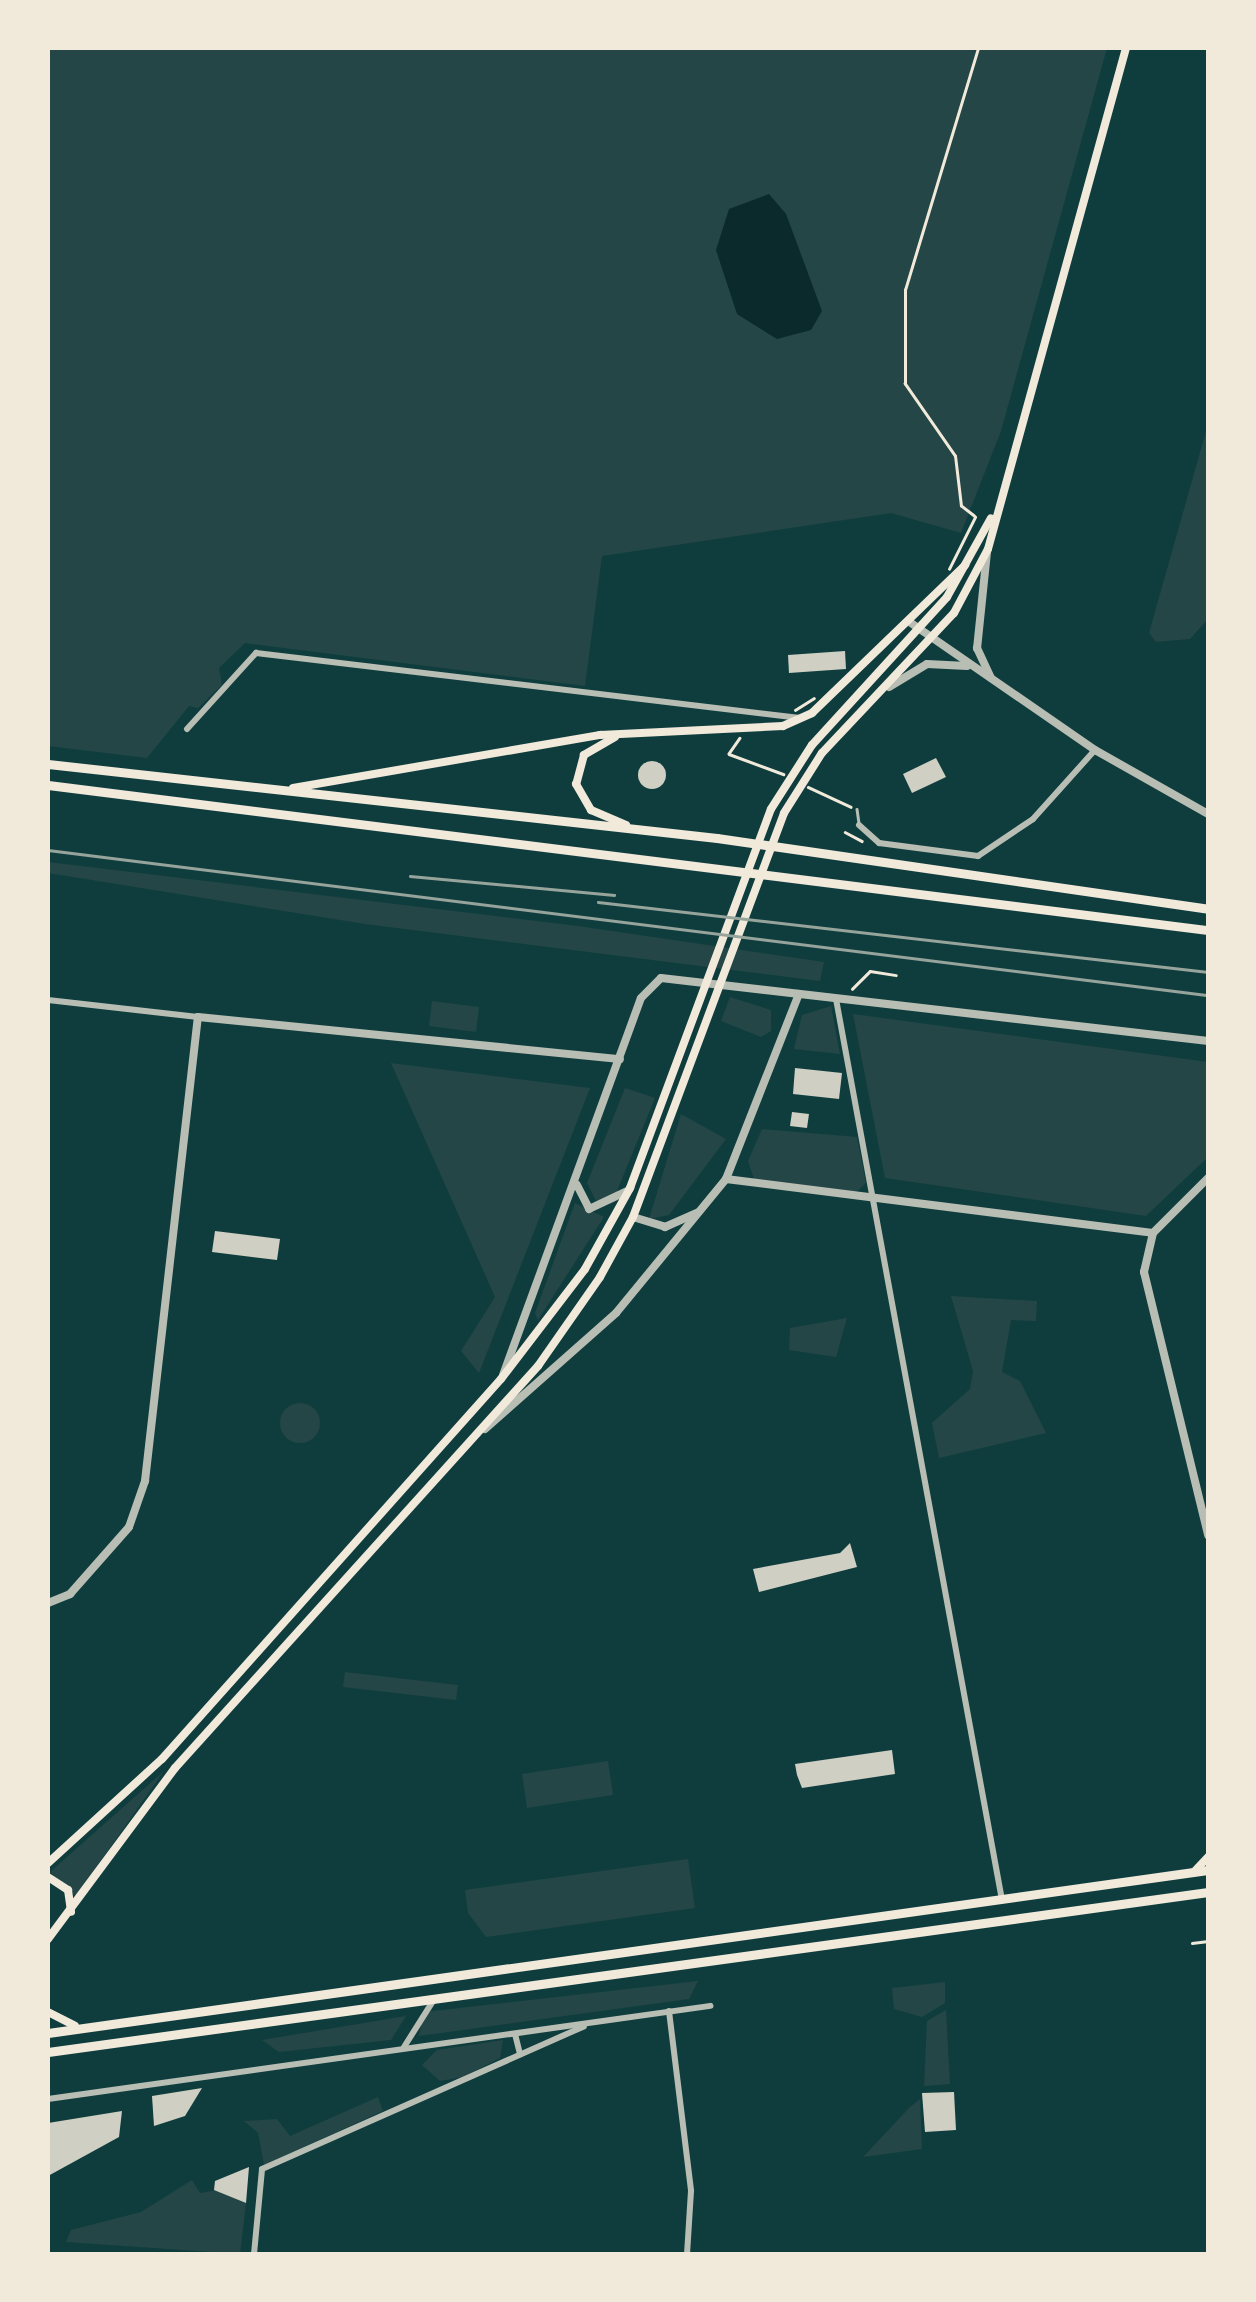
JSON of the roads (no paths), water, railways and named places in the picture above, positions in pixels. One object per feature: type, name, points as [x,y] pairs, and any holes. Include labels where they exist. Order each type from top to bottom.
[{"type":"main road","points":[[48,1940],[175,1768],[538,1366],[633,1217],[784,813],[822,754],[933,640],[987,552],[1126,48]]},
{"type":"main road","points":[[48,1863],[162,1759],[501,1379],[585,1269],[630,1188],[771,809],[812,745],[921,631],[972,558],[997,505]]},
{"type":"main road","points":[[260,789],[342,784],[624,734],[764,730],[802,718],[911,624],[972,558]]},
{"type":"main road","points":[[624,734],[584,755],[576,784],[591,810],[639,830]]},
{"type":"main road","points":[[48,764],[639,830],[1208,908]]},
{"type":"main road","points":[[48,786],[1208,930]]},
{"type":"main road","points":[[1194,1872],[1208,1857]]},
{"type":"main road","points":[[48,2033],[1208,1870]]},
{"type":"main road","points":[[48,1877],[68,1890],[71,1912]]},
{"type":"main road","points":[[48,2052],[1208,1892]]},
{"type":"main road","points":[[1197,1893],[1208,1900]]},
{"type":"main road","points":[[48,2012],[85,2028]]},
{"type":"street","points":[[987,552],[977,648],[998,686]]},
{"type":"street","points":[[911,624],[1095,750],[1208,814]]},
{"type":"street","points":[[188,729],[256,653],[802,718]]},
{"type":"street","points":[[888,687],[926,664],[970,666]]},
{"type":"street","points":[[859,825],[879,843],[978,856],[1019,832],[1095,750]]},
{"type":"street","points":[[501,1379],[577,1183],[641,998],[661,978],[1208,1041]]},
{"type":"street","points":[[470,1442],[616,1312],[726,1179],[799,994]]},
{"type":"street","points":[[836,999],[1002,1901]]},
{"type":"street","points":[[48,1000],[620,1059]]},
{"type":"street","points":[[48,1603],[70,1594],[129,1528],[145,1481],[198,1017]]},
{"type":"street","points":[[1208,1178],[1154,1233],[1144,1272],[1208,1534]]},
{"type":"street","points":[[726,1179],[1154,1233]]},
{"type":"street","points":[[577,1183],[589,1208],[630,1188]]},
{"type":"street","points":[[633,1217],[665,1227],[702,1210]]},
{"type":"street","points":[[404,2048],[418,2012],[435,2000]]},
{"type":"street","points":[[48,2100],[710,2006]]},
{"type":"street","points":[[669,2012],[691,2191],[687,2254]]},
{"type":"street","points":[[254,2254],[262,2168],[597,2021]]},
{"type":"street","points":[[515,2034],[520,2054]]},
{"type":"lane","points":[[857,809],[859,825]]},
{"type":"railway","points":[[48,850],[1208,995]]},
{"type":"railway","points":[[410,876],[614,895]]},
{"type":"railway","points":[[598,902],[1208,972]]}]
